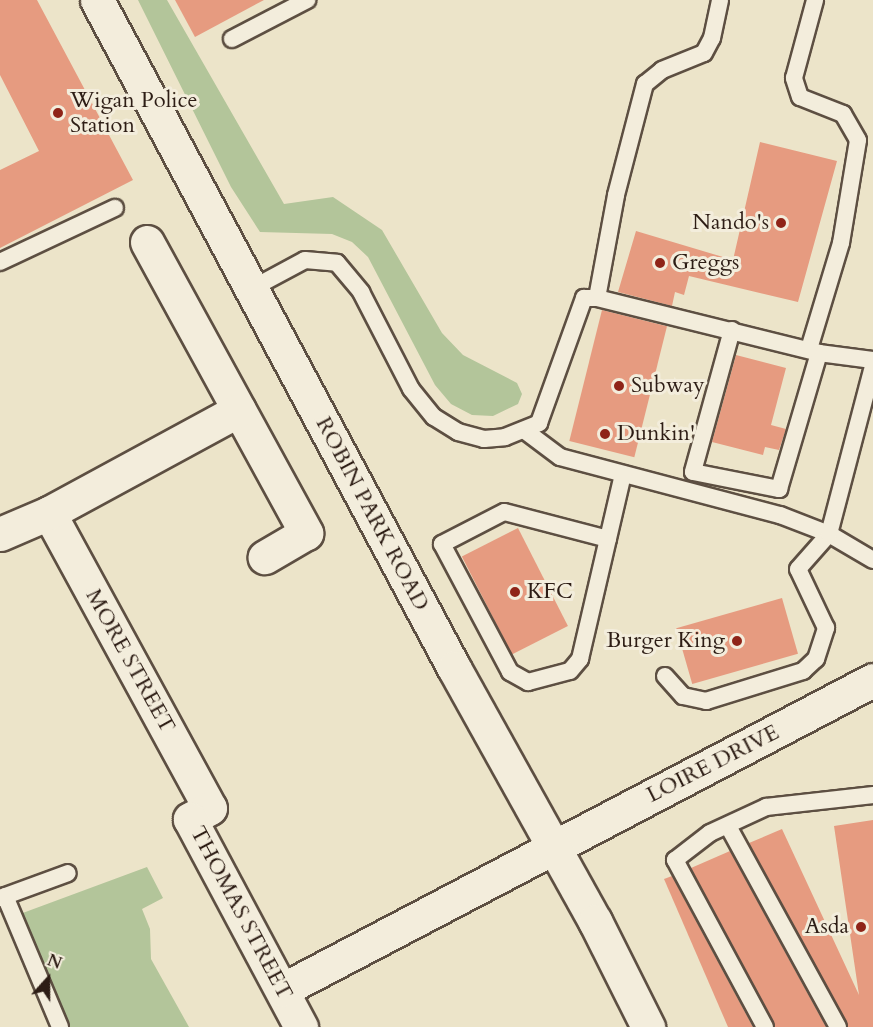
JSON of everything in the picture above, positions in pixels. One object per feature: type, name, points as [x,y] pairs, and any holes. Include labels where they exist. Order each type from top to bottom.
[{"type":"street","name":"ROBIN PARK ROAD","points":[[97,0],[554,847],[648,1027]]},
{"type":"street","points":[[147,242],[306,533],[265,557]]},
{"type":"street","points":[[3,524],[49,513],[239,410]]},
{"type":"street","name":"MORE STREET","points":[[49,513],[210,808]]},
{"type":"street","name":"LOIRE DRIVE","points":[[282,990],[873,680]]},
{"type":"street","name":"THOMAS STREET","points":[[210,808],[190,819],[301,1027]]},
{"type":"lane","points":[[232,39],[307,0]]},
{"type":"lane","points":[[597,298],[616,195],[645,84],[662,70],[704,53],[712,38],[720,0]]},
{"type":"lane","points":[[732,330],[693,472],[779,489],[840,243],[858,140],[843,114],[800,97],[794,78],[814,0]]},
{"type":"lane","points":[[0,262],[115,208]]},
{"type":"lane","points":[[251,289],[305,260],[337,263],[351,275],[411,389],[434,417],[458,432],[484,439],[539,423],[546,412],[578,306],[584,298],[597,298],[814,351],[873,360]]},
{"type":"lane","points":[[665,676],[683,696],[706,701],[803,671],[816,658],[826,628],[798,569],[829,534],[873,366]]},
{"type":"lane","points":[[524,429],[560,457],[780,515],[829,534],[873,560]]},
{"type":"lane","points":[[608,539],[504,513],[442,544],[510,672],[528,681],[570,671],[580,659],[608,539],[623,474]]},
{"type":"lane","points":[[765,1027],[675,860],[710,833],[766,807],[873,795]]},
{"type":"lane","points":[[728,826],[838,1027]]},
{"type":"lane","points":[[60,1027],[3,897],[68,873]]},
{"type":"green space","points":[[138,0],[167,0],[284,204],[333,197],[382,230],[442,333],[463,355],[517,383],[522,394],[518,404],[493,416],[472,415],[451,404],[435,385],[368,257],[352,242],[332,234],[260,232],[231,187]]},
{"type":"green space","points":[[147,867],[163,898],[142,909],[150,929],[151,959],[189,1027],[66,1027],[20,914]]},
{"type":"building","name":"Wigan Police Station","points":[[0,0],[37,0],[133,180],[0,248],[0,170],[39,151],[0,75]]},
{"type":"building","points":[[175,0],[264,0],[195,37]]},
{"type":"building","name":"Nando's","points":[[760,142],[837,161],[798,302],[689,276],[684,295],[675,292],[672,306],[618,292],[636,231],[733,260]]},
{"type":"building","points":[[602,310],[667,326],[634,457],[569,441]]},
{"type":"building","points":[[736,355],[786,368],[771,425],[786,429],[779,450],[765,447],[763,455],[712,442]]},
{"type":"building","name":"KFC","points":[[518,528],[568,626],[512,655],[462,557]]},
{"type":"building","name":"Burger King","points":[[782,598],[798,654],[692,684],[676,628]]},
{"type":"building","points":[[873,820],[873,1027],[848,1027],[749,843],[782,829],[859,995],[834,826]]},
{"type":"building","points":[[730,851],[826,1027],[775,1027],[691,868]]},
{"type":"building","points":[[672,876],[753,1027],[728,1027],[664,879]]},
{"type":"place","name":"Wigan Police Station","points":[[58,113]]},
{"type":"place","name":"Nando's","points":[[781,223]]},
{"type":"place","name":"Greggs","points":[[660,263]]},
{"type":"place","name":"Subway","points":[[619,386]]},
{"type":"place","name":"Dunkin'","points":[[605,434]]},
{"type":"place","name":"KFC","points":[[515,592]]},
{"type":"place","name":"Burger King","points":[[737,641]]},
{"type":"place","name":"Asda","points":[[861,927]]}]
